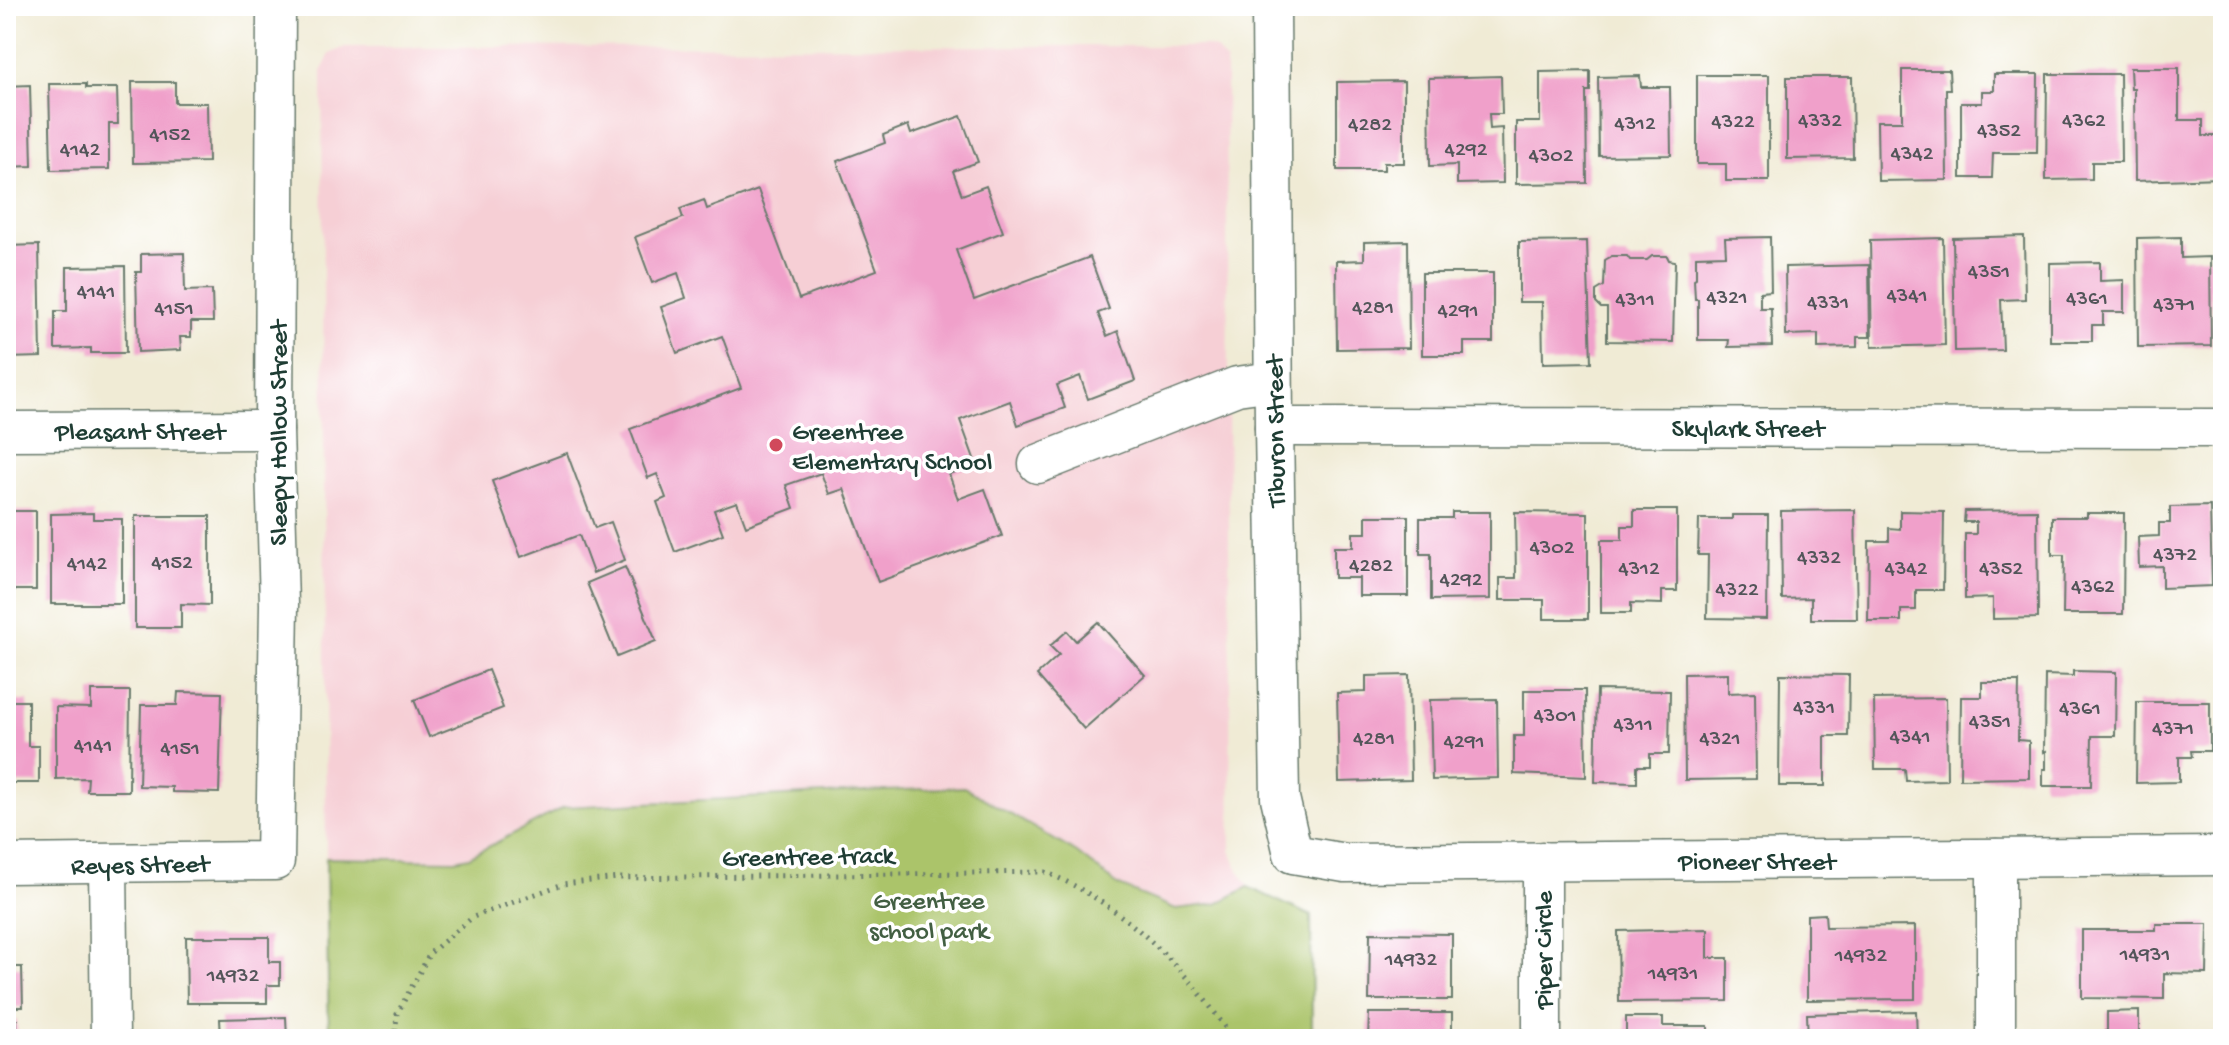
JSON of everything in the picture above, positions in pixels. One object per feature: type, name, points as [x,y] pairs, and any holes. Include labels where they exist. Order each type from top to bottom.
[{"type":"street","name":"Sleepy Hollow Street","points":[[275,861],[279,604],[274,430],[276,6]]},
{"type":"street","name":"Tiburon Street","points":[[1271,6],[1280,798],[1293,854]]},
{"type":"street","points":[[1038,464],[1237,386],[1273,381]]},
{"type":"street","name":"Skylark Street","points":[[1274,427],[2223,428]]},
{"type":"street","name":"Pleasant Street","points":[[6,431],[274,430]]},
{"type":"street","name":"Pioneer Street","points":[[1293,854],[1345,863],[2223,856]]},
{"type":"street","points":[[1996,858],[1996,1039]]},
{"type":"street","name":"Reyes Street","points":[[6,864],[275,861]]},
{"type":"street","name":"Piper Circle","points":[[1542,861],[1542,1039]]},
{"type":"street","points":[[108,864],[110,1039]]},
{"type":"path","name":"Greentree track","points":[[395,1039],[397,1014],[430,953],[473,917],[563,884],[618,878],[1045,872],[1075,884],[1162,952],[1197,989],[1233,1039]]},
{"type":"shaded area","name":"Greentree Elementary School","points":[[1206,46],[1216,49],[1226,62],[1231,850],[1238,870],[1261,904],[1312,1039],[331,1039],[326,858],[322,70],[330,54],[345,47]]},
{"type":"green space","name":"Greentree school park","points":[[964,787],[1077,853],[1119,886],[1176,909],[1217,904],[1248,887],[1311,916],[1312,1039],[329,1039],[326,858],[455,860],[469,857],[564,807]]},
{"type":"building","points":[[2130,68],[2179,68],[2179,120],[2203,120],[2203,136],[2218,136],[2219,178],[2135,181],[2134,89],[2131,89]]},
{"type":"building","points":[[1902,70],[1949,70],[1950,89],[1946,89],[1947,180],[1878,181],[1877,121],[1902,121]]},
{"type":"building","points":[[1590,71],[1590,91],[1586,91],[1587,183],[1516,184],[1516,122],[1540,122],[1540,72]]},
{"type":"building","points":[[1994,74],[2038,74],[2037,153],[1993,153],[1992,178],[1961,178],[1961,103],[1982,103],[1982,91],[1994,91]]},
{"type":"building","points":[[2047,74],[2120,74],[2121,162],[2092,162],[2092,179],[2046,180]]},
{"type":"building","points":[[1697,75],[1769,75],[1769,181],[1726,181],[1726,164],[1697,164]]},
{"type":"building","points":[[1501,76],[1502,114],[1489,114],[1490,129],[1502,128],[1503,183],[1457,184],[1457,165],[1430,166],[1429,78]]},
{"type":"building","points":[[1640,76],[1641,87],[1670,87],[1671,155],[1599,156],[1598,77]]},
{"type":"building","points":[[1787,77],[1852,77],[1853,158],[1787,159]]},
{"type":"building","points":[[1404,81],[1404,163],[1384,163],[1384,170],[1337,170],[1337,82]]},
{"type":"building","points":[[132,82],[175,82],[175,103],[207,103],[208,162],[133,163]]},
{"type":"building","points":[[49,84],[117,88],[118,124],[109,124],[109,169],[51,170]]},
{"type":"building","points":[[30,85],[32,166],[6,167],[6,86]]},
{"type":"building","points":[[961,116],[978,162],[953,171],[962,195],[986,186],[1003,232],[956,250],[974,300],[1090,257],[1109,309],[1098,313],[1107,336],[1118,331],[1135,381],[1088,399],[1080,376],[1057,385],[1065,408],[1018,425],[1010,401],[960,420],[976,464],[949,474],[958,499],[985,489],[1002,536],[878,582],[844,489],[829,494],[821,473],[786,485],[794,508],[746,526],[737,502],[714,510],[723,534],[675,552],[657,502],[666,498],[657,474],[648,478],[630,429],[741,388],[722,336],[677,353],[661,307],[686,298],[678,273],[652,283],[635,237],[683,218],[680,209],[704,200],[707,209],[758,190],[799,299],[877,270],[837,161],[885,143],[883,135],[908,125],[911,134]]},
{"type":"building","points":[[2024,236],[2025,299],[2001,300],[2003,350],[1955,351],[1953,238]]},
{"type":"building","points":[[1770,237],[1771,291],[1760,292],[1760,308],[1771,308],[1772,346],[1728,347],[1729,340],[1698,340],[1698,299],[1695,299],[1694,279],[1696,256],[1726,255],[1725,238]]},
{"type":"building","points":[[2181,237],[2181,258],[2210,257],[2211,346],[2138,347],[2137,238]]},
{"type":"building","points":[[1943,238],[1945,345],[1872,347],[1870,240]]},
{"type":"building","points":[[1408,241],[1409,348],[1337,349],[1336,261],[1364,260],[1364,242]]},
{"type":"building","points":[[1587,241],[1591,362],[1543,363],[1542,302],[1519,302],[1519,242]]},
{"type":"building","points":[[39,245],[41,357],[6,358],[6,246]]},
{"type":"building","points":[[184,253],[185,291],[212,290],[213,322],[191,322],[191,337],[180,337],[181,350],[138,352],[136,272],[141,272],[141,254]]},
{"type":"building","points":[[1612,256],[1647,260],[1652,256],[1667,256],[1675,261],[1673,342],[1607,341],[1607,308],[1601,308],[1596,303],[1596,291],[1604,286],[1605,260]]},
{"type":"building","points":[[2100,262],[2100,281],[2124,280],[2124,312],[2103,312],[2103,325],[2092,325],[2092,341],[2050,341],[2050,263]]},
{"type":"building","points":[[1869,265],[1870,337],[1857,337],[1857,347],[1818,348],[1818,334],[1786,335],[1785,267]]},
{"type":"building","points":[[125,266],[126,353],[91,353],[91,348],[55,349],[55,311],[67,311],[67,267]]},
{"type":"building","points":[[1422,273],[1493,273],[1493,342],[1464,342],[1464,355],[1422,355]]},
{"type":"building","points":[[567,453],[595,528],[611,522],[625,560],[593,573],[579,535],[521,557],[492,481]]},
{"type":"building","points":[[2210,506],[2212,586],[2162,588],[2162,566],[2139,567],[2138,537],[2159,536],[2159,523],[2170,523],[2170,507]]},
{"type":"building","points":[[1634,510],[1677,510],[1677,591],[1662,591],[1662,604],[1631,603],[1631,613],[1601,613],[1601,540],[1622,540],[1622,526],[1634,526]]},
{"type":"building","points":[[1855,510],[1857,619],[1811,619],[1811,598],[1782,599],[1781,511]]},
{"type":"building","points":[[2037,510],[2038,618],[1993,619],[1993,598],[1965,599],[1965,534],[1976,534],[1976,522],[1964,522],[1965,511]]},
{"type":"building","points":[[6,511],[36,511],[36,590],[6,590]]},
{"type":"building","points":[[1900,511],[1944,512],[1943,590],[1916,590],[1916,610],[1901,610],[1901,621],[1868,621],[1869,541],[1889,541],[1889,528],[1900,529]]},
{"type":"building","points":[[1452,512],[1490,512],[1490,599],[1431,600],[1431,554],[1420,554],[1420,518],[1452,518]]},
{"type":"building","points":[[1515,512],[1588,513],[1588,619],[1544,619],[1544,600],[1500,600],[1500,578],[1516,578]]},
{"type":"building","points":[[93,513],[93,519],[122,519],[122,604],[51,604],[51,514]]},
{"type":"building","points":[[2087,513],[2124,513],[2123,614],[2063,614],[2064,555],[2052,555],[2052,517],[2087,517]]},
{"type":"building","points":[[1732,515],[1768,515],[1767,619],[1707,618],[1708,555],[1698,555],[1699,519],[1732,519]]},
{"type":"building","points":[[135,516],[210,516],[210,605],[181,604],[181,628],[135,628]]},
{"type":"building","points":[[1366,516],[1408,516],[1408,596],[1359,596],[1359,578],[1334,578],[1334,547],[1353,547],[1353,533],[1366,533]]},
{"type":"building","points":[[625,567],[656,641],[617,657],[587,583]]},
{"type":"building","points":[[1098,622],[1145,675],[1084,729],[1037,675],[1059,655],[1050,646],[1067,631],[1076,641]]},
{"type":"building","points":[[488,670],[503,708],[429,737],[414,700]]},
{"type":"building","points":[[2073,671],[2116,672],[2115,736],[2092,736],[2091,786],[2043,786],[2043,769],[2046,769],[2045,675],[2073,676]]},
{"type":"building","points":[[1728,673],[1728,693],[1755,692],[1756,779],[1685,780],[1684,674]]},
{"type":"building","points":[[1780,674],[1849,675],[1848,736],[1825,736],[1825,786],[1779,786]]},
{"type":"building","points":[[1409,675],[1411,780],[1339,782],[1337,693],[1366,692],[1366,676]]},
{"type":"building","points":[[1982,682],[2019,682],[2018,740],[2029,741],[2029,778],[1960,779],[1961,697],[1982,697]]},
{"type":"building","points":[[1524,690],[1585,690],[1586,777],[1514,774],[1514,736],[1524,736]]},
{"type":"building","points":[[1597,690],[1670,691],[1669,754],[1650,754],[1650,766],[1637,766],[1637,783],[1595,782]]},
{"type":"building","points":[[91,691],[130,691],[129,791],[87,791],[88,778],[56,779],[56,707],[91,708]]},
{"type":"building","points":[[178,692],[222,693],[219,793],[172,792],[172,787],[139,786],[141,705],[177,705]]},
{"type":"building","points":[[1946,698],[1947,780],[1906,781],[1905,769],[1875,769],[1874,699]]},
{"type":"building","points":[[1497,699],[1498,778],[1432,780],[1430,700]]},
{"type":"building","points":[[6,701],[28,701],[28,746],[39,746],[39,783],[6,783]]},
{"type":"building","points":[[2137,702],[2210,702],[2210,751],[2191,751],[2192,757],[2179,757],[2179,782],[2136,783]]},
{"type":"building","points":[[1825,914],[1826,927],[1915,926],[1915,999],[1807,1000],[1807,915]]},
{"type":"building","points":[[2156,924],[2208,924],[2207,974],[2164,973],[2164,999],[2082,998],[2082,930],[2156,930]]},
{"type":"building","points":[[1708,929],[1708,958],[1728,958],[1728,1001],[1619,1002],[1618,931]]},
{"type":"building","points":[[1370,933],[1452,934],[1452,1000],[1369,1000]]},
{"type":"building","points":[[186,937],[269,937],[269,962],[280,962],[280,985],[267,985],[267,1003],[187,1003]]},
{"type":"building","points":[[6,967],[22,967],[23,1007],[6,1007]]},
{"type":"building","points":[[1916,1011],[1917,1039],[1808,1039],[1807,1014]]},
{"type":"building","points":[[2139,1011],[2139,1034],[2160,1034],[2160,1039],[2096,1039],[2096,1031],[2107,1031],[2107,1012]]},
{"type":"building","points":[[1369,1013],[1452,1013],[1452,1039],[1368,1039]]},
{"type":"building","points":[[286,1017],[287,1039],[221,1039],[220,1019]]},
{"type":"building","points":[[1626,1017],[1663,1017],[1663,1026],[1708,1026],[1708,1039],[1626,1039]]},
{"type":"building","points":[[6,1020],[17,1020],[17,1039],[6,1039]]},
{"type":"place","name":"Greentree Elementary School","points":[[776,445]]}]
